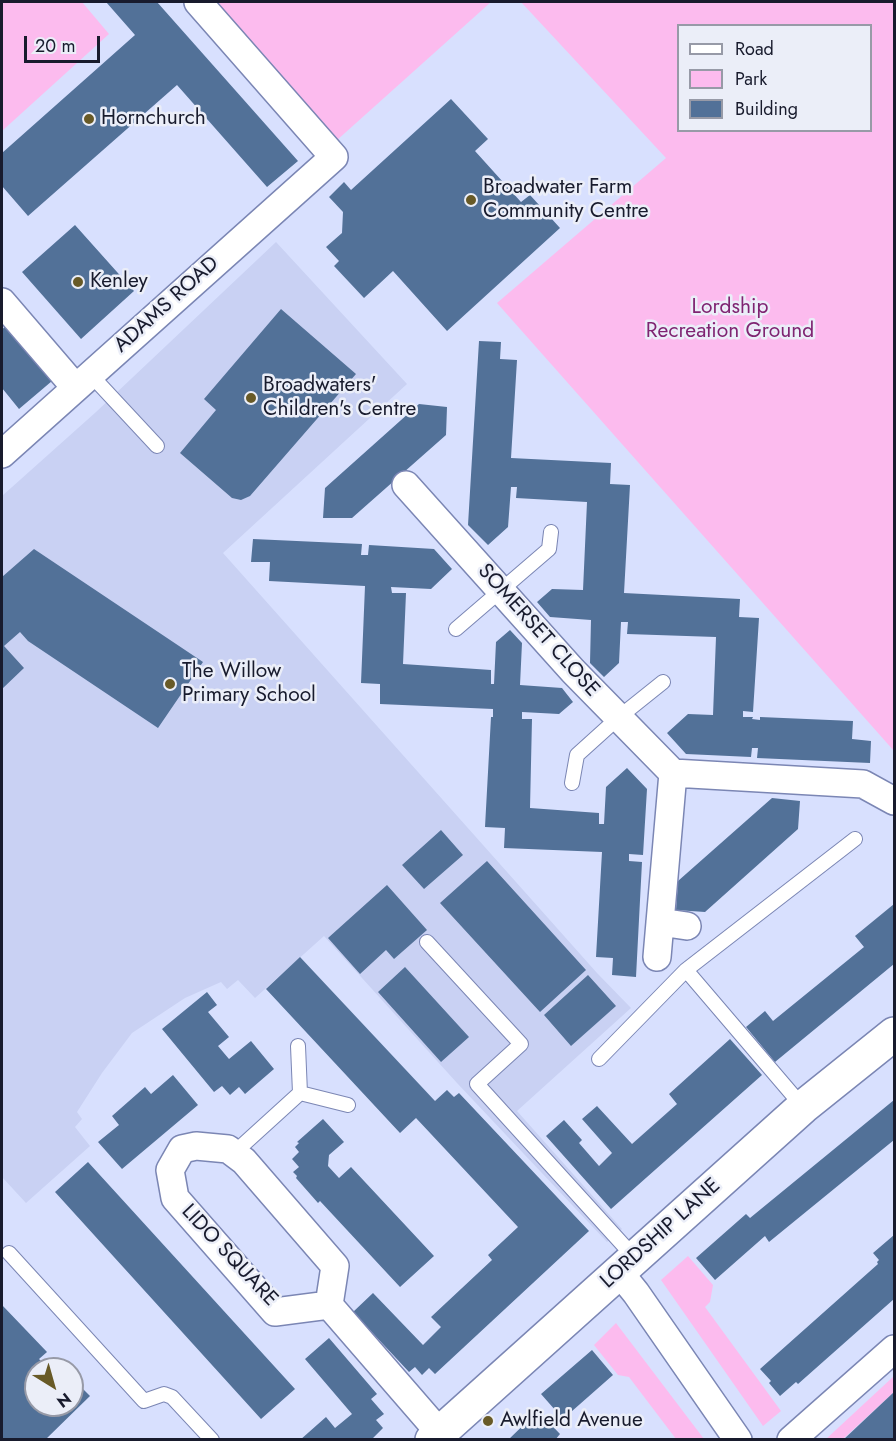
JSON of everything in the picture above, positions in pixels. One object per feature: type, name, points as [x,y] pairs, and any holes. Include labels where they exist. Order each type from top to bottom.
[{"type":"main road","name":"LORDSHIP LANE","points":[[436,1436],[803,1107],[894,1034]]},
{"type":"street","name":"ADAMS ROAD","points":[[2,454],[334,157],[198,2]]},
{"type":"street","points":[[2,302],[83,380]]},
{"type":"street","name":"SOMERSET CLOSE","points":[[406,485],[573,671],[673,773]]},
{"type":"street","points":[[657,957],[673,773],[863,784],[894,801]]},
{"type":"street","points":[[660,922],[687,926]]},
{"type":"street","name":"LIDO SQUARE","points":[[234,1153],[228,1149],[195,1146],[182,1149],[170,1170],[175,1198],[275,1312],[330,1305]]},
{"type":"street","points":[[234,1153],[335,1266],[330,1305],[436,1436]]},
{"type":"street","points":[[627,1265],[636,1293],[738,1440]]},
{"type":"street","points":[[791,1440],[894,1349]]},
{"type":"lane","points":[[83,380],[157,446]]},
{"type":"lane","points":[[456,629],[549,549],[550,532]]},
{"type":"lane","points":[[572,783],[577,755],[663,682]]},
{"type":"lane","points":[[598,1059],[686,970],[855,839]]},
{"type":"lane","points":[[427,942],[521,1044],[477,1084],[627,1265]]},
{"type":"lane","points":[[686,970],[803,1107]]},
{"type":"lane","points":[[298,1046],[300,1093]]},
{"type":"lane","points":[[300,1093],[348,1105]]},
{"type":"lane","points":[[234,1153],[300,1093]]},
{"type":"lane","points":[[9,1253],[144,1401],[164,1394],[172,1397],[212,1440]]},
{"type":"shaded area","name":"The Willow Primary School","points":[[276,242],[407,384],[223,553],[597,973],[631,1008],[517,1111],[622,1229],[607,1242],[457,1083],[324,936],[255,998],[238,980],[227,989],[221,982],[185,998],[132,1033],[77,1112],[82,1119],[75,1127],[90,1146],[26,1203],[2,1177],[2,496],[96,412]]},
{"type":"green space","points":[[2,2],[82,2],[109,34],[2,131]]},
{"type":"green space","points":[[203,2],[491,2],[336,141]]},
{"type":"green space","name":"Lordship Recreation Ground","points":[[521,2],[894,2],[894,751],[497,303],[666,158]]},
{"type":"green space","points":[[688,1256],[713,1285],[710,1302],[705,1307],[781,1411],[763,1426],[661,1280]]},
{"type":"green space","points":[[616,1323],[704,1439],[676,1439],[629,1377],[618,1375],[594,1345]]},
{"type":"green space","points":[[894,1376],[894,1392],[843,1439],[825,1440]]},
{"type":"building","name":"Hornchurch","points":[[106,2],[157,2],[298,161],[267,187],[177,85],[28,216],[2,186],[2,153],[135,35]]},
{"type":"building","points":[[451,99],[488,139],[475,151],[521,202],[530,195],[560,228],[447,331],[393,271],[364,298],[334,266],[339,261],[326,247],[342,233],[343,212],[329,197],[344,182],[351,190]]},
{"type":"building","name":"Kenley","points":[[75,225],[134,291],[81,339],[22,272]]},
{"type":"building","points":[[281,309],[356,374],[250,496],[241,500],[232,498],[180,453],[216,410],[204,399]]},
{"type":"building","points":[[5,326],[52,381],[19,409],[2,388],[2,330]]},
{"type":"building","points":[[479,341],[501,342],[500,359],[517,360],[511,458],[611,463],[610,484],[630,485],[624,593],[740,599],[739,617],[759,618],[753,712],[743,711],[743,717],[760,720],[760,717],[853,721],[852,739],[871,741],[870,763],[757,758],[758,748],[752,748],[751,757],[686,754],[667,733],[688,714],[713,715],[716,637],[627,634],[628,622],[621,622],[619,663],[604,677],[590,663],[591,620],[550,617],[537,602],[552,589],[583,590],[587,502],[516,498],[517,487],[511,487],[508,527],[488,545],[468,525]]},
{"type":"building","points":[[419,404],[447,407],[446,435],[352,518],[323,518],[325,488]]},
{"type":"building","points":[[253,539],[362,544],[361,555],[368,555],[369,545],[434,549],[452,569],[431,589],[391,587],[392,593],[406,593],[403,664],[491,670],[491,684],[494,684],[496,642],[510,630],[522,643],[520,685],[562,688],[573,702],[559,714],[522,712],[522,719],[532,719],[530,808],[599,813],[599,824],[604,824],[606,787],[627,768],[647,789],[643,855],[629,854],[629,861],[642,862],[636,977],[612,975],[613,958],[596,957],[602,852],[504,848],[505,828],[485,827],[493,709],[380,704],[380,684],[361,683],[365,586],[269,581],[270,562],[251,562]]},
{"type":"building","points":[[34,549],[203,662],[158,728],[28,641],[20,632],[4,646],[24,668],[2,689],[2,577]]},
{"type":"building","points":[[772,798],[800,801],[798,829],[705,912],[676,910],[678,881]]},
{"type":"building","points":[[441,830],[463,855],[424,889],[402,865]]},
{"type":"building","points":[[487,861],[586,970],[540,1012],[440,903]]},
{"type":"building","points":[[387,885],[427,930],[394,959],[386,950],[360,974],[328,938]]},
{"type":"building","points":[[894,904],[894,964],[775,1062],[746,1027],[765,1011],[773,1021],[864,947],[855,936]]},
{"type":"building","points":[[300,957],[435,1101],[447,1090],[454,1097],[459,1093],[589,1231],[435,1374],[429,1368],[422,1375],[415,1367],[409,1372],[353,1312],[373,1293],[423,1345],[441,1327],[431,1317],[492,1260],[488,1255],[518,1227],[416,1118],[400,1133],[266,989]]},
{"type":"building","points":[[405,967],[469,1037],[441,1062],[378,992]]},
{"type":"building","points":[[588,975],[616,1006],[571,1046],[544,1015]]},
{"type":"building","points":[[207,992],[217,1005],[208,1012],[229,1037],[218,1046],[229,1059],[251,1041],[274,1069],[245,1094],[239,1087],[230,1095],[222,1086],[214,1092],[162,1029]]},
{"type":"building","points":[[730,1039],[762,1075],[611,1209],[546,1136],[564,1120],[582,1140],[579,1143],[599,1166],[612,1153],[582,1119],[597,1106],[632,1144],[677,1104],[669,1094]]},
{"type":"building","points":[[173,1075],[198,1105],[122,1169],[98,1142],[119,1125],[112,1116],[145,1087],[151,1094]]},
{"type":"building","points":[[894,1100],[894,1140],[769,1242],[765,1236],[715,1280],[696,1258],[746,1214],[750,1218]]},
{"type":"building","points":[[323,1119],[344,1142],[329,1155],[328,1166],[339,1178],[351,1167],[434,1256],[400,1287],[320,1201],[318,1203],[293,1172],[299,1167],[292,1159],[299,1152],[295,1147],[299,1143],[297,1142]]},
{"type":"building","points":[[88,1162],[295,1389],[261,1419],[55,1192]]},
{"type":"building","points":[[894,1235],[894,1299],[798,1384],[796,1382],[780,1396],[760,1369],[878,1264],[879,1260],[873,1253]]},
{"type":"building","points":[[2,1305],[47,1352],[41,1357],[24,1357],[24,1417],[69,1417],[45,1440],[2,1440]]},
{"type":"building","points":[[329,1338],[377,1394],[371,1399],[384,1414],[376,1420],[383,1428],[371,1440],[300,1440],[326,1417],[335,1428],[352,1414],[305,1359]]},
{"type":"building","points":[[592,1350],[613,1375],[563,1419],[541,1394]]},
{"type":"building","points":[[84,1390],[90,1396],[84,1402]]},
{"type":"building","points":[[894,1392],[893,1440],[843,1440]]},
{"type":"building","points":[[538,1411],[560,1434],[555,1440],[508,1440]]},
{"type":"place","name":"Hornchurch","points":[[89,119]]},
{"type":"place","name":"Broadwater Farm Community Centre","points":[[471,200]]},
{"type":"place","name":"Kenley","points":[[78,282]]},
{"type":"place","name":"Broadwaters' Children's Centre","points":[[251,398]]},
{"type":"place","name":"The Willow Primary School","points":[[170,684]]},
{"type":"place","name":"Awlfield Avenue","points":[[488,1421]]}]
